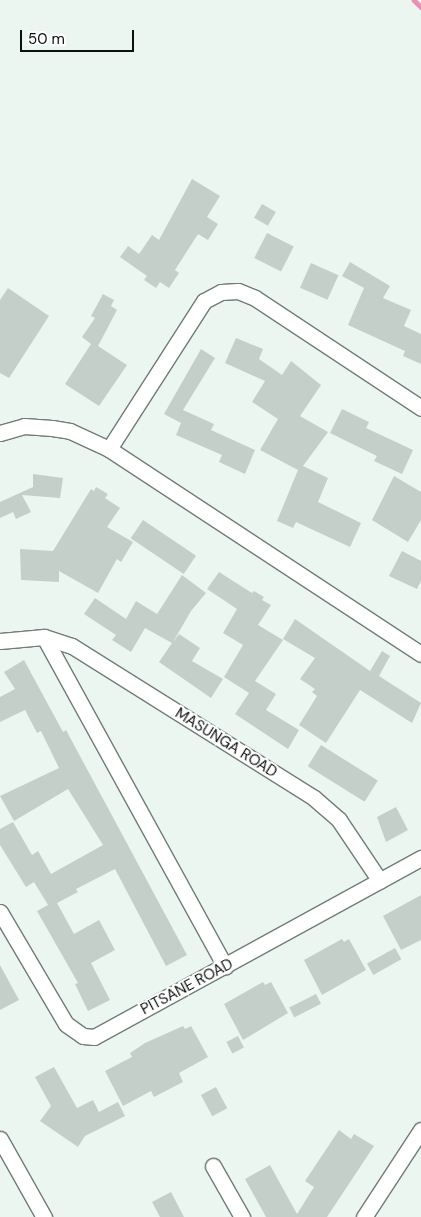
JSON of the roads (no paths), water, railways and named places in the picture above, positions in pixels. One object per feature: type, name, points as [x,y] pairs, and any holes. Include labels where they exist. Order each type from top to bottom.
[{"type":"street","points":[[109,450],[204,301],[222,292],[238,291],[255,298],[421,408]]},
{"type":"street","points":[[0,434],[24,426],[52,428],[70,431],[109,450],[421,654]]},
{"type":"street","points":[[0,641],[44,637],[225,966]]},
{"type":"street","name":"MASUNGA ROAD","points":[[44,637],[72,646],[314,798],[339,820],[380,881]]},
{"type":"street","name":"PITSANE ROAD","points":[[0,912],[66,1024],[83,1036],[94,1037],[421,858]]},
{"type":"street","points":[[364,1217],[421,1130]]},
{"type":"street","points":[[0,1139],[44,1217]]},
{"type":"street","points":[[213,1166],[242,1217]]},
{"type":"waterway","points":[[414,0],[421,7]]}]
